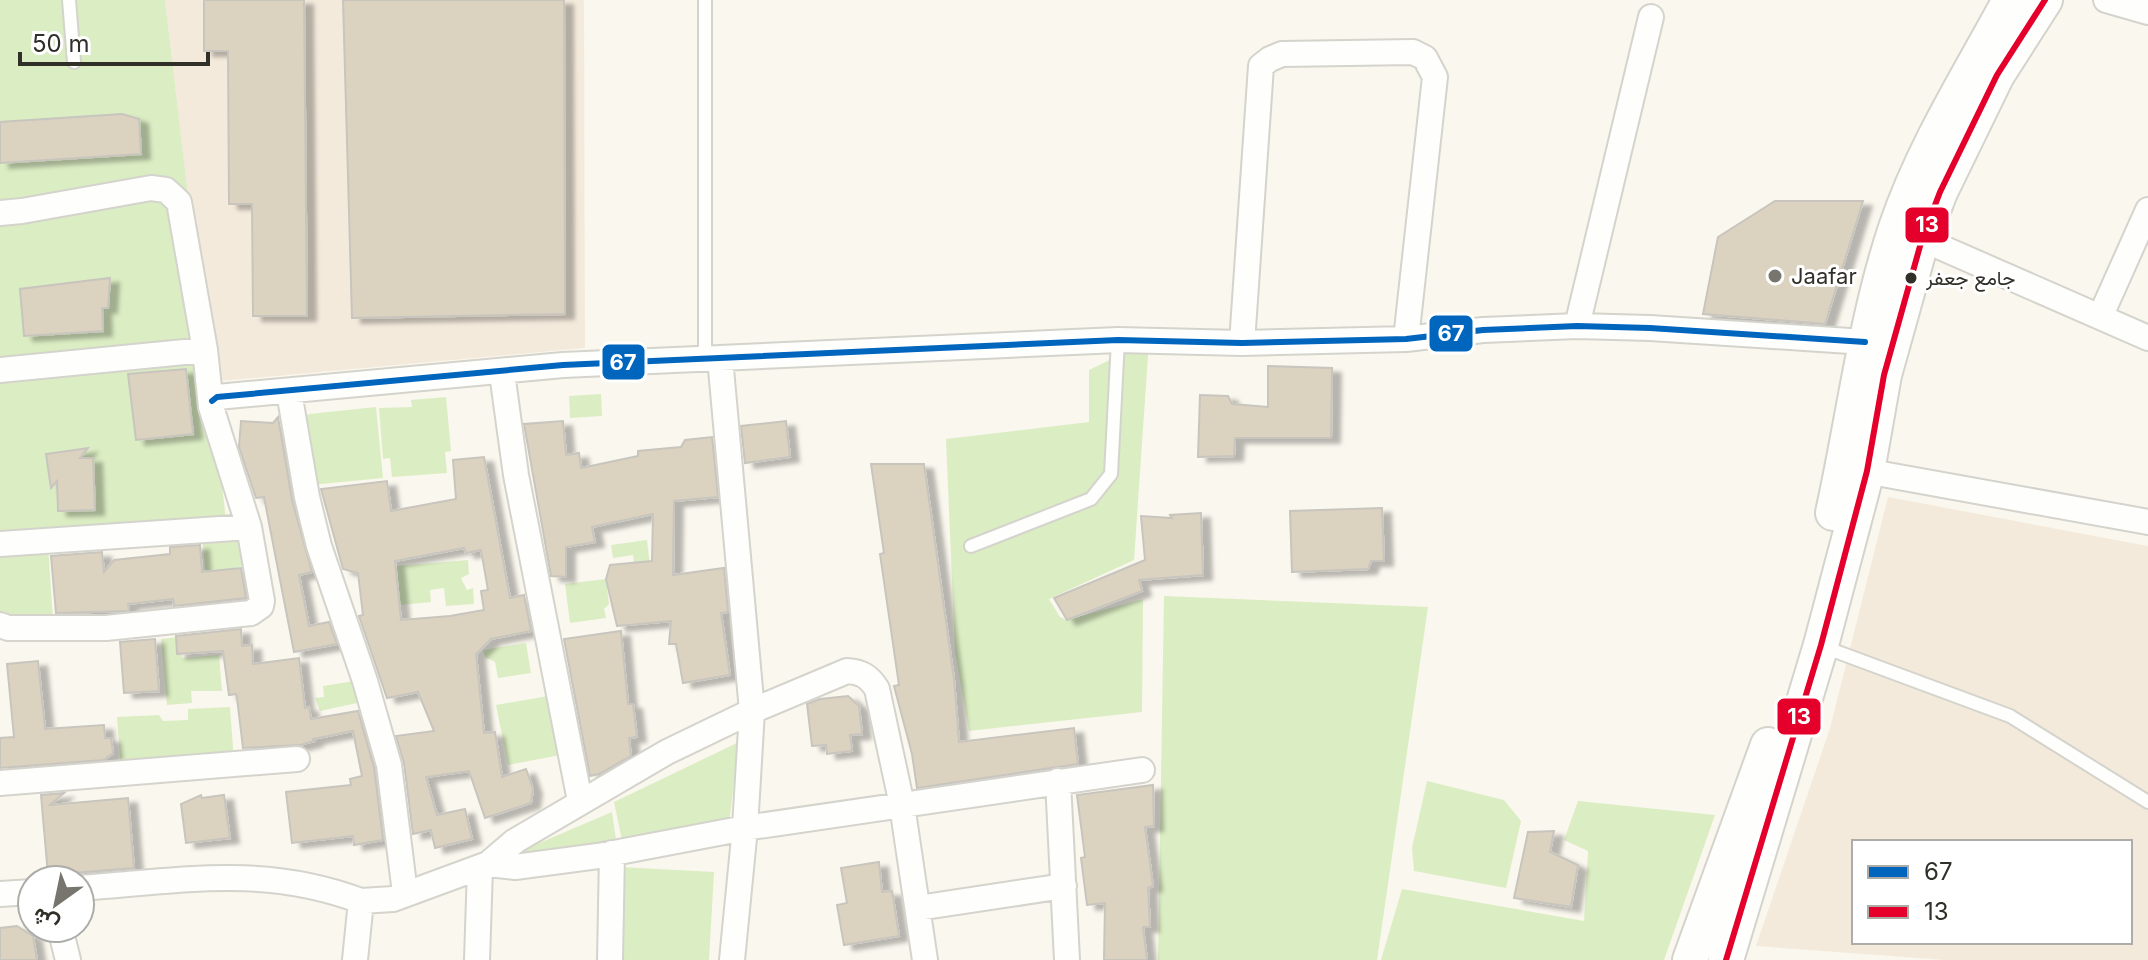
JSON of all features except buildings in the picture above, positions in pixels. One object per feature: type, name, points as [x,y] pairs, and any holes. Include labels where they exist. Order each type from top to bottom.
[{"type":"street","points":[[1726,960],[1821,645],[1855,469],[1865,342],[1896,228],[1917,175],[2010,0]]},
{"type":"street","points":[[1690,960],[1760,769],[1884,375],[1922,239],[1940,192],[1997,75],[2045,0]]},
{"type":"street","points":[[2106,0],[2148,12]]},
{"type":"street","points":[[1577,326],[1651,17]]},
{"type":"street","points":[[1242,343],[1261,66],[1282,54],[1413,52],[1425,58],[1435,77],[1406,339]]},
{"type":"street","points":[[0,213],[151,188],[166,190],[179,202],[205,350],[211,407],[249,527],[262,601],[261,606],[251,613],[106,628],[8,628],[0,625]]},
{"type":"street","points":[[2101,315],[2148,210]]},
{"type":"street","points":[[1922,239],[2148,338]]},
{"type":"street","points":[[212,401],[217,397],[289,392],[332,385],[502,373],[563,365],[1118,340],[1242,343],[1406,339],[1483,330],[1577,326],[1865,342]]},
{"type":"street","points":[[0,370],[205,350]]},
{"type":"street","points":[[712,358],[752,711],[732,960]]},
{"type":"street","points":[[502,373],[516,475],[580,801]]},
{"type":"street","points":[[289,392],[307,497],[319,546],[365,681],[389,765],[405,893]]},
{"type":"street","points":[[1855,469],[2148,522]]},
{"type":"street","points":[[0,544],[249,527]]},
{"type":"street","points":[[96,887],[219,876],[255,877],[331,889],[361,901],[393,899],[484,866],[515,841],[667,752],[833,675],[847,671],[860,672],[872,680],[877,689],[902,805],[925,960]]},
{"type":"street","points":[[0,783],[297,759]]},
{"type":"street","points":[[484,866],[515,867],[612,853],[745,828],[1142,770]]},
{"type":"street","points":[[1058,781],[1067,960]]},
{"type":"street","points":[[610,960],[612,853]]},
{"type":"street","points":[[477,960],[484,866]]},
{"type":"street","points":[[918,908],[1064,886]]},
{"type":"street","points":[[355,960],[361,901]]},
{"type":"lane","points":[[69,0],[74,62]]},
{"type":"lane","points":[[705,0],[712,358]]},
{"type":"lane","points":[[971,546],[1091,499],[1103,486],[1111,474],[1118,340]]},
{"type":"lane","points":[[1821,645],[2010,716],[2148,802]]},
{"type":"shaded area","points":[[165,0],[584,0],[585,348],[209,382]]},
{"type":"shaded area","points":[[1888,497],[2148,546],[2148,960],[1945,960],[1756,946],[1830,728]]},
{"type":"green space","points":[[0,0],[165,0],[226,520],[0,537]]},
{"type":"green space","points":[[1149,341],[1134,560],[1049,599],[1060,617],[1067,620],[1143,599],[1142,712],[969,731],[955,652],[946,439],[1089,422],[1089,370]]},
{"type":"green space","points":[[601,394],[602,416],[570,418],[569,396]]},
{"type":"green space","points":[[446,397],[451,451],[445,452],[447,473],[392,477],[390,458],[383,459],[379,408],[412,407],[411,400]]},
{"type":"green space","points":[[376,407],[383,478],[311,485],[304,417]]},
{"type":"green space","points":[[248,532],[251,565],[237,567],[239,583],[220,583],[223,606],[209,607],[202,536]]},
{"type":"green space","points":[[647,540],[653,591],[638,593],[633,555],[613,558],[611,545]]},
{"type":"green space","points":[[48,545],[53,619],[0,619],[0,553]]},
{"type":"green space","points":[[468,560],[469,574],[461,578],[467,590],[473,588],[474,604],[446,606],[444,588],[430,590],[431,602],[400,605],[397,566]]},
{"type":"green space","points":[[606,579],[609,604],[604,609],[606,618],[570,623],[565,584]]},
{"type":"green space","points":[[1164,596],[1428,607],[1377,960],[1158,960]]},
{"type":"green space","points":[[179,637],[182,658],[219,655],[222,691],[191,691],[192,703],[167,705],[161,639]]},
{"type":"green space","points":[[526,643],[531,673],[498,678],[495,662],[485,657],[483,650]]},
{"type":"green space","points":[[361,680],[367,701],[320,711],[315,698],[324,697],[323,686]]},
{"type":"green space","points":[[554,695],[565,754],[508,765],[496,705]]},
{"type":"green space","points":[[230,707],[234,762],[121,769],[117,717],[159,715],[163,721],[188,720],[188,709]]},
{"type":"green space","points":[[739,742],[729,824],[623,845],[614,802]]},
{"type":"green space","points":[[1427,781],[1504,800],[1521,821],[1506,888],[1414,871],[1412,848]]},
{"type":"green space","points":[[1578,801],[1715,815],[1664,960],[1381,960],[1402,889],[1584,921],[1588,851],[1564,840]]},
{"type":"green space","points":[[612,812],[617,847],[516,860],[518,852]]},
{"type":"green space","points":[[620,867],[714,872],[709,960],[615,960]]},
{"type":"transit line","name":"13","points":[[1726,960],[1821,645],[1867,471],[1884,375],[1922,239],[1940,192],[1997,75],[2045,0]]},
{"type":"transit line","name":"67","points":[[212,401],[217,397],[563,365],[1118,340],[1242,343],[1406,339],[1483,330],[1577,326],[1865,342]]},
{"type":"place","name":"Jaafar","points":[[1775,276]]},
{"type":"place","name":"جامع جعفر","points":[[1911,278]]}]
